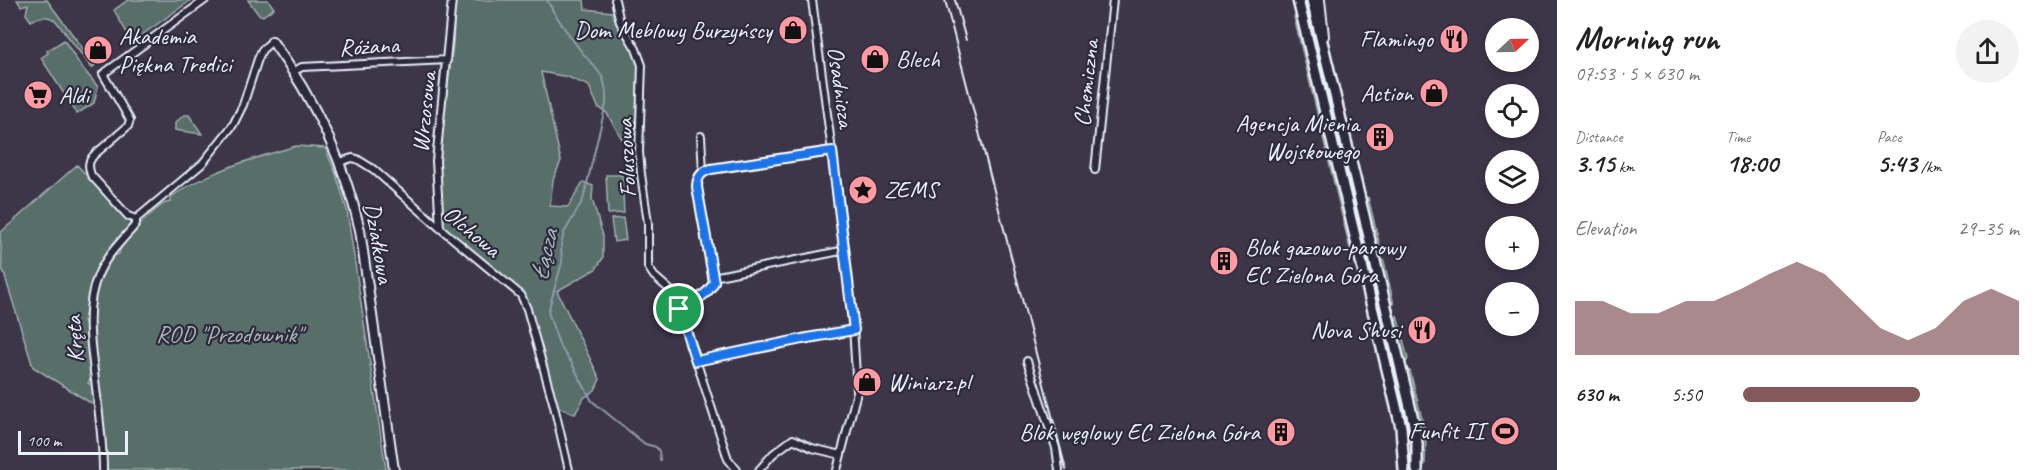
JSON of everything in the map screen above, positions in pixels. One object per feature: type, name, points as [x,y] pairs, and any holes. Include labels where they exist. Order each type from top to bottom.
[{"type":"main road","points":[[1312,0],[1413,419],[1418,470]]},
{"type":"main road","points":[[1299,2],[1401,427],[1404,470]]},
{"type":"street","points":[[136,219],[128,216],[88,168],[89,161],[128,126],[130,120],[103,74],[205,0]]},
{"type":"street","name":"Wrzosowa","points":[[440,228],[436,161],[452,0]]},
{"type":"street","name":"Foluszowa","points":[[615,0],[620,22],[636,49],[642,65],[640,165],[648,223],[648,267],[654,276],[670,290],[679,309],[728,459],[737,470]]},
{"type":"street","name":"Osadnicza","points":[[812,0],[854,330],[857,392],[837,470]]},
{"type":"street","name":"Chemiczna","points":[[1095,170],[1113,0]]},
{"type":"street","points":[[1320,0],[1326,55]]},
{"type":"street","name":"Działkowa","points":[[272,41],[294,71],[321,119],[340,162],[360,230],[394,470]]},
{"type":"street","name":"Kręta","points":[[103,470],[90,323],[91,298],[98,275],[105,260],[136,224],[136,219],[202,164],[227,132],[243,105],[262,50],[272,41]]},
{"type":"street","name":"Różana","points":[[294,71],[302,67],[447,60]]},
{"type":"street","points":[[701,136],[703,172]]},
{"type":"street","points":[[679,309],[712,287],[713,277],[697,187],[697,181],[703,172],[832,151]]},
{"type":"street","name":"Olchowa","points":[[340,162],[352,158],[357,159],[373,169],[521,295],[540,354],[569,470]]},
{"type":"street","points":[[713,277],[845,250]]},
{"type":"street","points":[[696,361],[854,330]]},
{"type":"street","points":[[1028,361],[1056,448],[1059,470]]},
{"type":"street","points":[[759,470],[773,454],[793,439],[816,450],[841,456]]},
{"type":"green space","points":[[17,0],[47,0],[95,65],[92,68],[56,21],[44,17],[31,21],[26,14],[28,4],[21,6]]},
{"type":"green space","points":[[128,0],[191,0],[132,42],[114,10]]},
{"type":"green space","points":[[248,0],[268,0],[274,8],[263,16],[258,14]]},
{"type":"green space","points":[[455,0],[584,0],[585,9],[612,12],[621,32],[634,47],[638,58],[641,75],[637,136],[622,139],[606,112],[598,107],[589,86],[568,77],[541,72],[561,161],[553,180],[550,206],[568,207],[583,182],[593,186],[592,199],[603,236],[603,258],[596,269],[557,291],[600,379],[595,390],[584,398],[575,414],[555,406],[531,324],[515,293],[430,225],[439,211],[440,144],[453,45]]},
{"type":"green space","points":[[1310,11],[1333,103],[1328,95],[1308,12]]},
{"type":"green space","points":[[1297,14],[1357,258],[1352,257],[1294,17]]},
{"type":"green space","points":[[64,40],[98,87],[94,103],[77,114],[41,58],[48,53],[47,51]]},
{"type":"green space","points":[[184,115],[189,115],[202,134],[175,130],[175,123]]},
{"type":"green space","points":[[1336,121],[1370,254],[1364,256],[1353,214]]},
{"type":"green space","name":"ROD \"Przodownik\"","points":[[296,146],[325,148],[347,210],[386,470],[106,470],[92,324],[97,284],[105,265],[119,254],[130,236],[144,221],[162,205],[171,202],[171,197],[201,179],[232,166]]},
{"type":"green space","name":"ROD \"Przodownik\"","points":[[77,165],[133,225],[100,264],[91,284],[83,321],[86,324],[91,378],[88,383],[93,386],[94,405],[33,367],[2,267],[0,233]]},
{"type":"green space","points":[[606,175],[622,175],[624,213],[608,214]]},
{"type":"green space","points":[[1368,197],[1381,250],[1377,252],[1366,205]]},
{"type":"green space","points":[[623,218],[626,240],[614,242],[611,219]]},
{"type":"green space","points":[[1379,259],[1384,261],[1394,305],[1388,298]]},
{"type":"green space","points":[[1372,261],[1381,305],[1375,301],[1365,263]]},
{"type":"green space","points":[[1397,315],[1408,359],[1406,362],[1404,362],[1395,325]]},
{"type":"green space","points":[[1386,334],[1390,338],[1397,364],[1390,366],[1383,336]]},
{"type":"green space","points":[[1405,370],[1410,371],[1426,435],[1425,465],[1422,464],[1420,433]]},
{"type":"green space","points":[[1398,371],[1409,420],[1413,470],[1409,470],[1405,429],[1392,373]]},
{"type":"waterway","name":"Łącza","points":[[547,0],[567,33],[600,74],[606,93],[606,104],[583,200],[564,233],[561,245],[562,262],[548,312],[560,347],[571,362],[592,401],[645,444],[656,447],[660,460]]},
{"type":"railway","points":[[945,0],[1066,470]]},
{"type":"railway","points":[[955,0],[966,40]]},
{"type":"place","name":"Dom Meblowy Burzyńscy","points":[[793,30]]},
{"type":"place","name":"Flamingo","points":[[1454,39]]},
{"type":"place","name":"Akademia Piękna Tredici","points":[[98,50]]},
{"type":"place","name":"Blech","points":[[875,59]]},
{"type":"place","name":"Action","points":[[1434,93]]},
{"type":"place","name":"Aldi","points":[[38,95]]},
{"type":"place","name":"Agencja Mienia Wojskowego","points":[[1380,137]]},
{"type":"place","name":"ZEMS","points":[[863,190]]},
{"type":"place","name":"Blok gazowo-parowy EC Zielona Góra","points":[[1224,261]]},
{"type":"place","name":"Nova Shusi","points":[[1422,330]]},
{"type":"place","name":"Winiarz.pl","points":[[867,382]]},
{"type":"place","name":"Funfit II","points":[[1505,431]]},
{"type":"place","name":"Blok węglowy EC Zielona Góra","points":[[1281,432]]},
{"type":"route","points":[[832,151],[854,330],[696,361],[679,309],[706,292],[714,282],[697,187],[700,175],[711,169],[832,151]]}]
